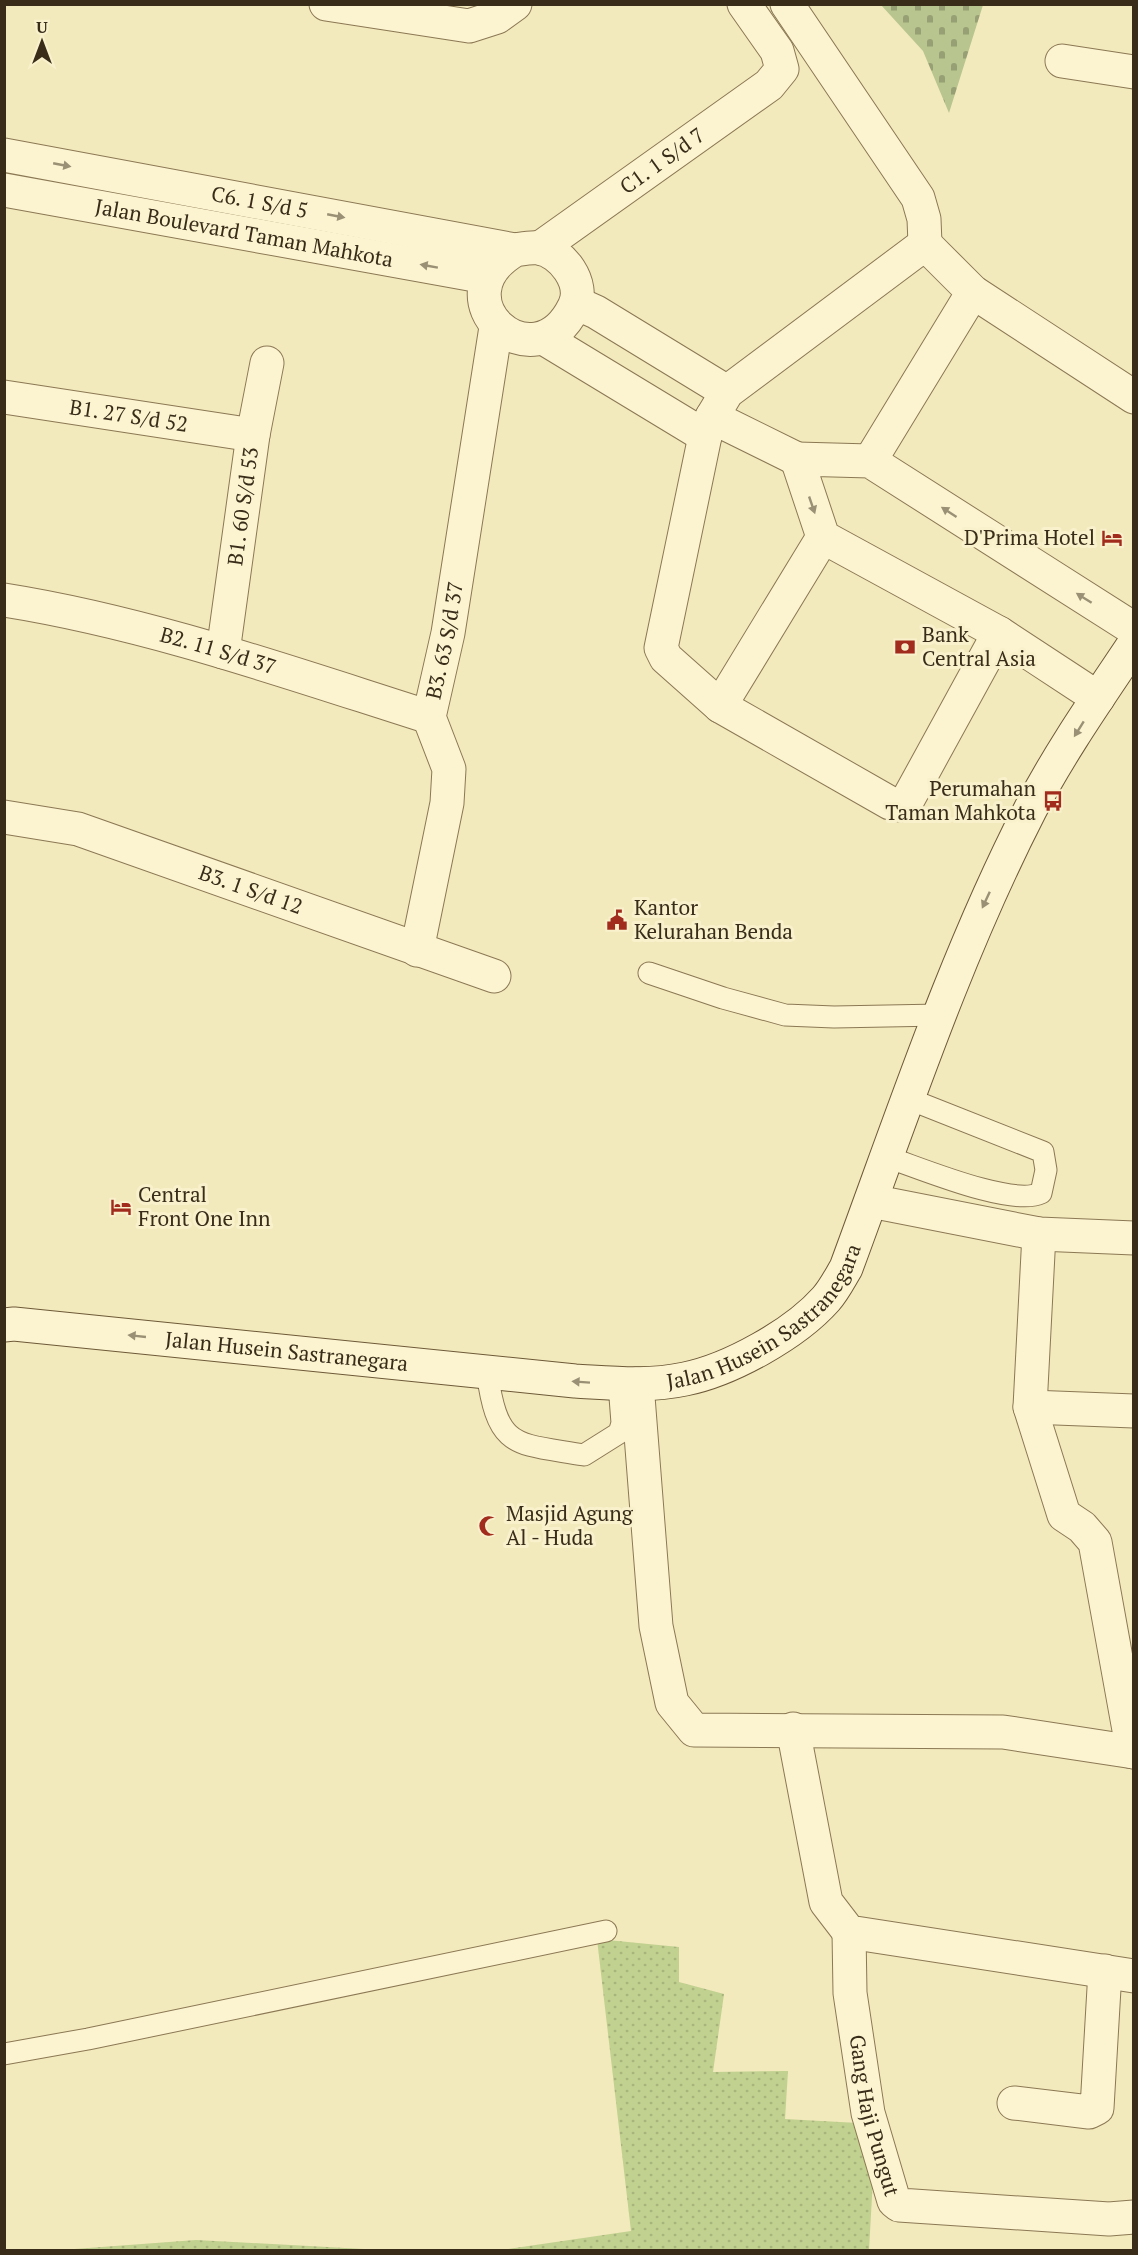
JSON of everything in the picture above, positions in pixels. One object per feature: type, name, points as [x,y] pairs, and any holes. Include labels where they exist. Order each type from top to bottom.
[{"type":"street","points":[[326,4],[469,26],[497,17],[515,4]]},
{"type":"street","name":"C1. 1 S/d 7","points":[[527,249],[768,85],[782,69],[777,51],[744,4]]},
{"type":"street","points":[[787,4],[918,198],[924,219],[925,244],[973,292],[1134,397]]},
{"type":"street","points":[[1062,61],[1134,72]]},
{"type":"street","name":"C6. 1 S/d 5","points":[[4,154],[527,249]]},
{"type":"street","name":"Jalan Boulevard Taman Mahkota","points":[[4,190],[486,277]]},
{"type":"street","points":[[925,244],[715,415],[661,648],[666,658],[720,706],[890,803],[899,805],[907,801],[999,633]]},
{"type":"street","points":[[545,339],[565,325],[576,303],[574,279],[561,259],[527,249],[498,260],[486,277],[484,303],[496,327],[519,339],[545,339],[715,415],[797,459],[870,461],[1134,630]]},
{"type":"street","points":[[870,461],[973,292]]},
{"type":"street","points":[[576,303],[596,312],[715,415]]},
{"type":"street","name":"B3. 63 S/d 37","points":[[417,950],[447,803],[449,769],[429,717],[448,633],[496,327]]},
{"type":"street","name":"B1. 60 S/d 53","points":[[223,652],[253,435],[267,363]]},
{"type":"street","name":"B1. 27 S/d 52","points":[[4,397],[253,435]]},
{"type":"street","points":[[797,459],[823,537],[999,633],[1098,698]]},
{"type":"street","points":[[720,706],[823,537]]},
{"type":"street","name":"B2. 11 S/d 37","points":[[4,600],[49,607],[223,652],[429,717]]},
{"type":"street","name":"Jalan Husein Sastranegara","points":[[4,1325],[14,1324],[628,1384],[686,1379],[738,1361],[778,1340],[826,1299],[846,1268],[939,1015],[987,898],[1031,808],[1134,644]]},
{"type":"street","name":"B3. 1 S/d 12","points":[[4,817],[78,829],[494,976]]},
{"type":"street","points":[[871,1202],[1039,1234],[1134,1238]]},
{"type":"street","points":[[628,1384],[656,1626],[672,1703],[694,1730],[1003,1732],[1133,1752],[1095,1542],[1082,1527],[1064,1515],[1030,1407],[1039,1234]]},
{"type":"street","points":[[1030,1407],[1134,1411]]},
{"type":"street","points":[[793,1730],[826,1902],[849,1932],[1119,1973],[1097,2108],[1089,2112],[1014,2103]]},
{"type":"street","name":"Gang Haji Pungut","points":[[849,1932],[850,1993],[868,2113],[894,2201],[899,2205],[1109,2218],[1134,2217]]},
{"type":"lane","points":[[649,973],[723,999],[784,1015],[834,1017],[939,1015]]},
{"type":"lane","points":[[887,1157],[976,1188],[1031,1197],[1041,1193],[1046,1170],[1043,1152],[909,1099]]},
{"type":"lane","points":[[487,1372],[492,1407],[502,1431],[525,1444],[584,1455],[619,1433],[628,1384]]},
{"type":"lane","points":[[4,2054],[88,2039],[606,1931]]},
{"type":"green space","points":[[881,5],[983,5],[949,113],[923,51]]},
{"type":"green space","points":[[597,1939],[679,1947],[679,1982],[724,1994],[713,2072],[788,2071],[785,2119],[876,2124],[869,2250],[501,2250],[631,2231]]},
{"type":"green space","points":[[196,2240],[382,2250],[61,2250]]},
{"type":"place","name":"D'Prima Hotel","points":[[1112,538]]},
{"type":"place","name":"Bank Central Asia","points":[[905,647]]},
{"type":"place","name":"Perumahan Taman Mahkota","points":[[1053,801]]},
{"type":"place","name":"Kantor Kelurahan Benda","points":[[617,920]]},
{"type":"place","name":"Central Front One Inn","points":[[121,1207]]},
{"type":"place","name":"Masjid Agung Al - Huda","points":[[489,1526]]}]
